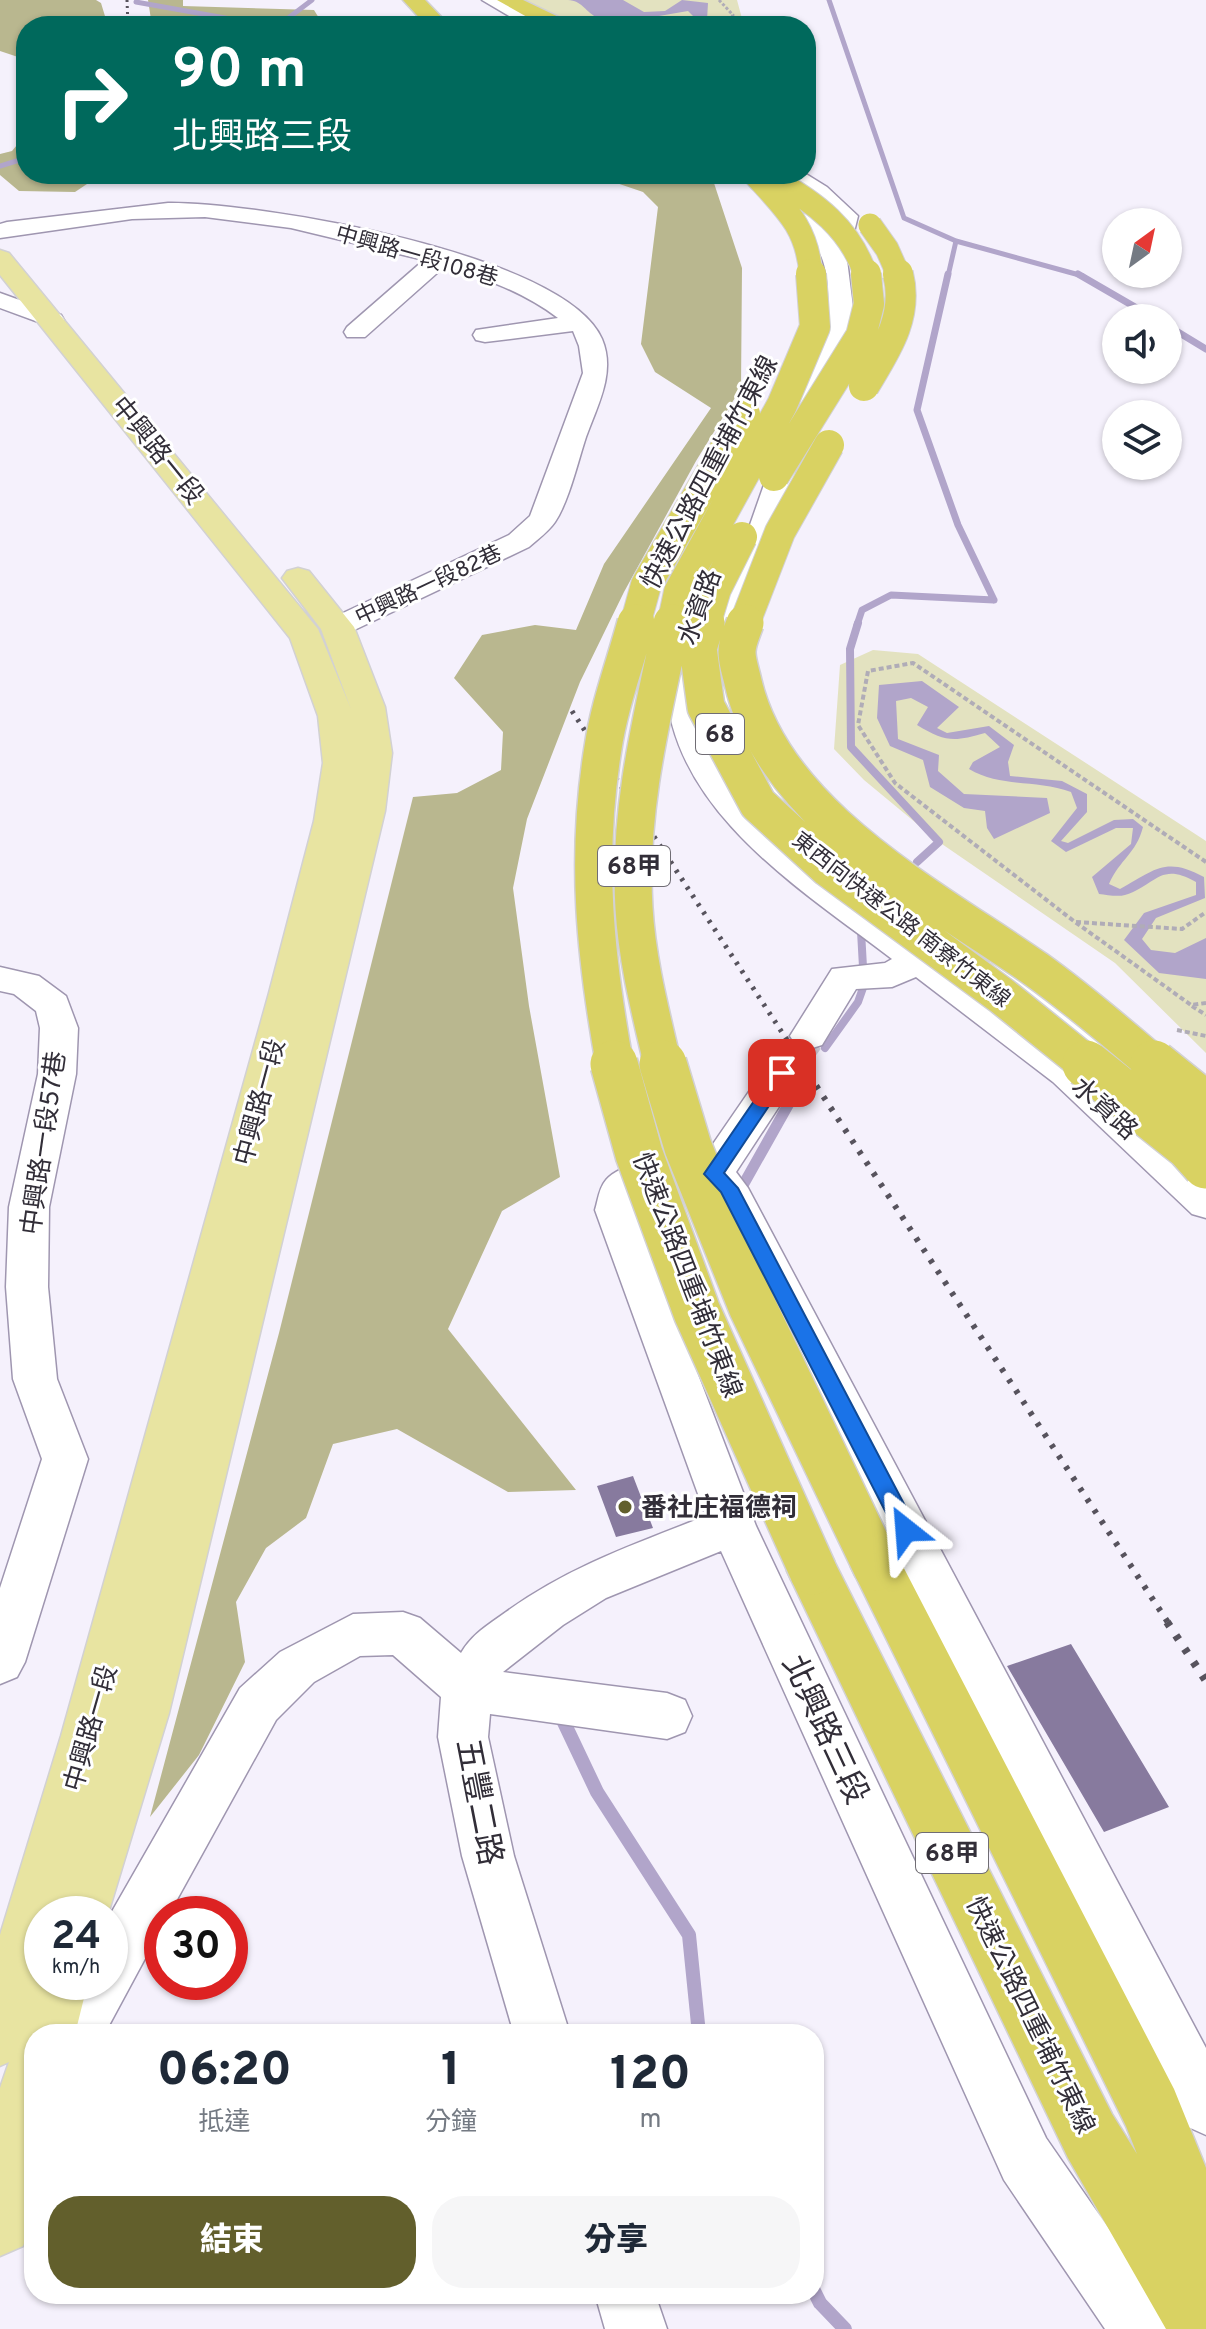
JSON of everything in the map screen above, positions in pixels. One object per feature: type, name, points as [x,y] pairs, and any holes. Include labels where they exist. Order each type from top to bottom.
[{"type":"highway","points":[[413,0],[429,16]]},
{"type":"highway","points":[[471,0],[497,16]]},
{"type":"highway","points":[[504,0],[528,16]]},
{"type":"highway","points":[[504,0],[538,16]]},
{"type":"highway","name":"東西向快速公路 南寮竹東線","points":[[816,180],[863,216],[879,237],[904,288],[895,334],[794,502],[753,594],[737,652],[747,705],[792,782],[861,847],[1042,974],[1206,1106]]},
{"type":"highway","name":"快速公路四重埔竹東線","points":[[738,184],[764,215],[783,251],[786,325],[749,408],[646,585],[603,745],[594,820],[592,905],[602,996],[616,1073],[639,1154],[697,1312],[813,1571],[1090,2136],[1204,2329]]},
{"type":"highway","name":"快速公路四重埔竹東線","points":[[763,184],[788,211],[809,247],[815,327],[782,405],[679,592],[643,756],[635,824],[634,909],[646,992],[664,1069],[688,1147],[752,1306],[877,1567],[1152,2111],[1206,2250]]},
{"type":"highway","name":"東西向快速公路 南寮竹東線","points":[[784,184],[807,196],[835,219],[850,240],[870,284],[863,331],[763,495],[716,589],[698,648],[706,707],[758,804],[828,868],[1002,996],[1189,1146],[1206,1165]]},
{"type":"main road","name":"中興路一段","points":[[1,236],[52,320],[306,636],[336,716],[341,763],[333,821],[285,1008],[89,1736],[26,2013]]},
{"type":"main road","name":"中興路一段","points":[[1,236],[337,627],[368,707],[374,753],[367,811],[142,1713],[85,1896]]},
{"type":"main road","points":[[0,2223],[24,2119]]},
{"type":"street","points":[[491,0],[524,16]]},
{"type":"street","name":"水資路","points":[[774,184],[807,220],[835,260]]},
{"type":"street","name":"水資路","points":[[807,184],[847,216],[835,260],[841,307],[838,329],[748,494],[700,593],[680,660],[683,707],[710,778],[758,835],[821,888],[904,968],[1067,1073],[1206,1203]]},
{"type":"street","name":"中興路一段108巷","points":[[1,236],[119,213],[203,210],[254,214],[312,225],[440,258],[545,297],[579,323],[594,349],[596,373],[543,519],[519,541]]},
{"type":"street","points":[[356,332],[440,258]]},
{"type":"street","points":[[0,300],[52,320]]},
{"type":"street","points":[[485,335],[579,323]]},
{"type":"street","name":"水資路","points":[[815,376],[739,599],[724,661],[728,705],[774,791],[847,856],[962,937],[1092,1036],[1206,1131]]},
{"type":"street","name":"中興路一段82巷","points":[[337,627],[519,541]]},
{"type":"street","points":[[809,1036],[845,978],[904,968],[962,937]]},
{"type":"street","name":"中興路一段57巷","points":[[0,979],[26,985],[53,1005],[59,1028],[57,1074],[29,1207],[27,1287],[35,1379],[65,1459],[0,1662]]},
{"type":"street","points":[[782,1073],[714,1174],[728,1188],[1206,2106]]},
{"type":"street","name":"北興路三段","points":[[714,1174],[690,1169],[630,1182],[621,1189],[615,1210],[651,1313],[733,1526],[1025,2159],[1141,2329]]},
{"type":"street","name":"五豐二路","points":[[539,2024],[488,1856],[463,1737],[467,1689],[488,1652],[546,1610],[589,1584],[733,1526]]},
{"type":"street","points":[[128,1936],[258,1704],[297,1667],[353,1635],[403,1633],[467,1689],[667,1716]]},
{"type":"street","points":[[26,2013],[86,2011],[92,2000]]},
{"type":"street","points":[[628,2304],[636,2329]]},
{"type":"path","points":[[719,0],[732,16]]},
{"type":"path","points":[[1206,862],[913,663],[868,671],[858,725],[895,783],[1075,922],[1206,1015]]},
{"type":"path","points":[[1075,922],[1182,929],[1206,912]]},
{"type":"path","points":[[1191,1005],[1206,1003]]},
{"type":"green space","points":[[517,0],[737,0],[741,16],[548,16]]},
{"type":"green space","points":[[873,650],[918,654],[1206,841],[1206,1053],[1115,963],[939,842],[864,780],[834,749],[840,665]]},
{"type":"shaded area","points":[[0,0],[96,0],[101,3],[105,16],[16,16],[16,56],[0,51]]},
{"type":"shaded area","points":[[148,0],[183,0],[183,6],[314,10],[318,16],[150,16]]},
{"type":"shaded area","points":[[568,0],[623,0],[644,12],[665,11],[682,0],[708,3],[707,16],[693,16],[688,11],[659,16],[595,16]]},
{"type":"shaded area","points":[[16,146],[16,184],[87,184],[75,192],[19,191],[0,175],[0,154],[12,151]]},
{"type":"shaded area","points":[[619,184],[714,184],[742,268],[741,388],[696,461],[624,592],[580,682],[527,819],[513,888],[529,1006],[560,1177],[502,1211],[448,1329],[576,1490],[508,1492],[397,1429],[333,1444],[306,1518],[266,1548],[236,1602],[245,1662],[199,1755],[150,1817],[279,1333],[413,797],[457,793],[501,770],[503,732],[454,678],[482,635],[535,625],[576,630],[604,564],[711,408],[655,372],[641,344],[658,207],[643,192]]},
{"type":"shaded area","points":[[922,681],[959,707],[937,728],[947,733],[989,726],[1014,745],[1008,762],[1010,776],[1062,781],[1087,794],[1087,812],[1061,841],[1068,843],[1114,820],[1133,819],[1143,827],[1136,844],[1109,884],[1120,889],[1152,871],[1170,867],[1179,867],[1204,877],[1205,898],[1156,918],[1142,939],[1151,950],[1175,953],[1206,938],[1206,979],[1159,973],[1124,940],[1144,913],[1196,895],[1196,882],[1184,876],[1166,874],[1125,895],[1099,894],[1092,877],[1131,844],[1133,828],[1116,828],[1066,852],[1051,841],[1077,808],[1071,792],[994,779],[969,769],[973,762],[1000,747],[985,733],[957,739],[935,735],[917,725],[928,707],[911,698],[896,701],[898,739],[939,755],[938,771],[964,794],[1047,798],[1050,813],[994,839],[987,828],[985,811],[964,808],[930,787],[923,760],[890,746],[877,718],[879,685]]},
{"type":"building","name":"番社庄福德祠","points":[[633,1476],[653,1528],[616,1537],[597,1486]]},
{"type":"building","points":[[1071,1644],[1169,1807],[1104,1832],[1007,1666]]},
{"type":"waterway","points":[[291,16],[312,0]]},
{"type":"waterway","points":[[829,0],[904,218],[956,241]]},
{"type":"waterway","points":[[136,2],[214,16]]},
{"type":"waterway","points":[[0,166],[16,161]]},
{"type":"waterway","points":[[948,276],[956,241]]},
{"type":"waterway","points":[[956,241],[1080,275]]},
{"type":"waterway","points":[[857,625],[862,610],[891,595],[994,600],[958,525],[917,410],[948,274]]},
{"type":"waterway","points":[[1080,275],[1130,304]]},
{"type":"waterway","points":[[1182,334],[1206,349]]},
{"type":"waterway","points":[[858,623],[850,649],[851,747],[939,842],[917,862]]},
{"type":"waterway","points":[[825,1048],[858,1002],[864,985],[861,931]]},
{"type":"waterway","points":[[742,1187],[796,1091]]},
{"type":"waterway","points":[[560,1714],[597,1792],[689,1935],[698,2024]]},
{"type":"waterway","points":[[821,2304],[845,2329]]},
{"type":"tunnel","points":[[787,1066],[809,1036]]},
{"type":"tunnel","points":[[782,1073],[789,1064]]},
{"type":"railway","points":[[127,0],[128,16]]},
{"type":"railway","points":[[572,711],[804,1066]]},
{"type":"railway","points":[[802,1064],[1169,1624]]},
{"type":"railway","points":[[1167,1622],[1206,1681]]},
{"type":"place","name":"番社庄福德祠","points":[[625,1507]]},
{"type":"route","points":[[782,1073],[714,1174],[728,1188],[906,1530]]}]
